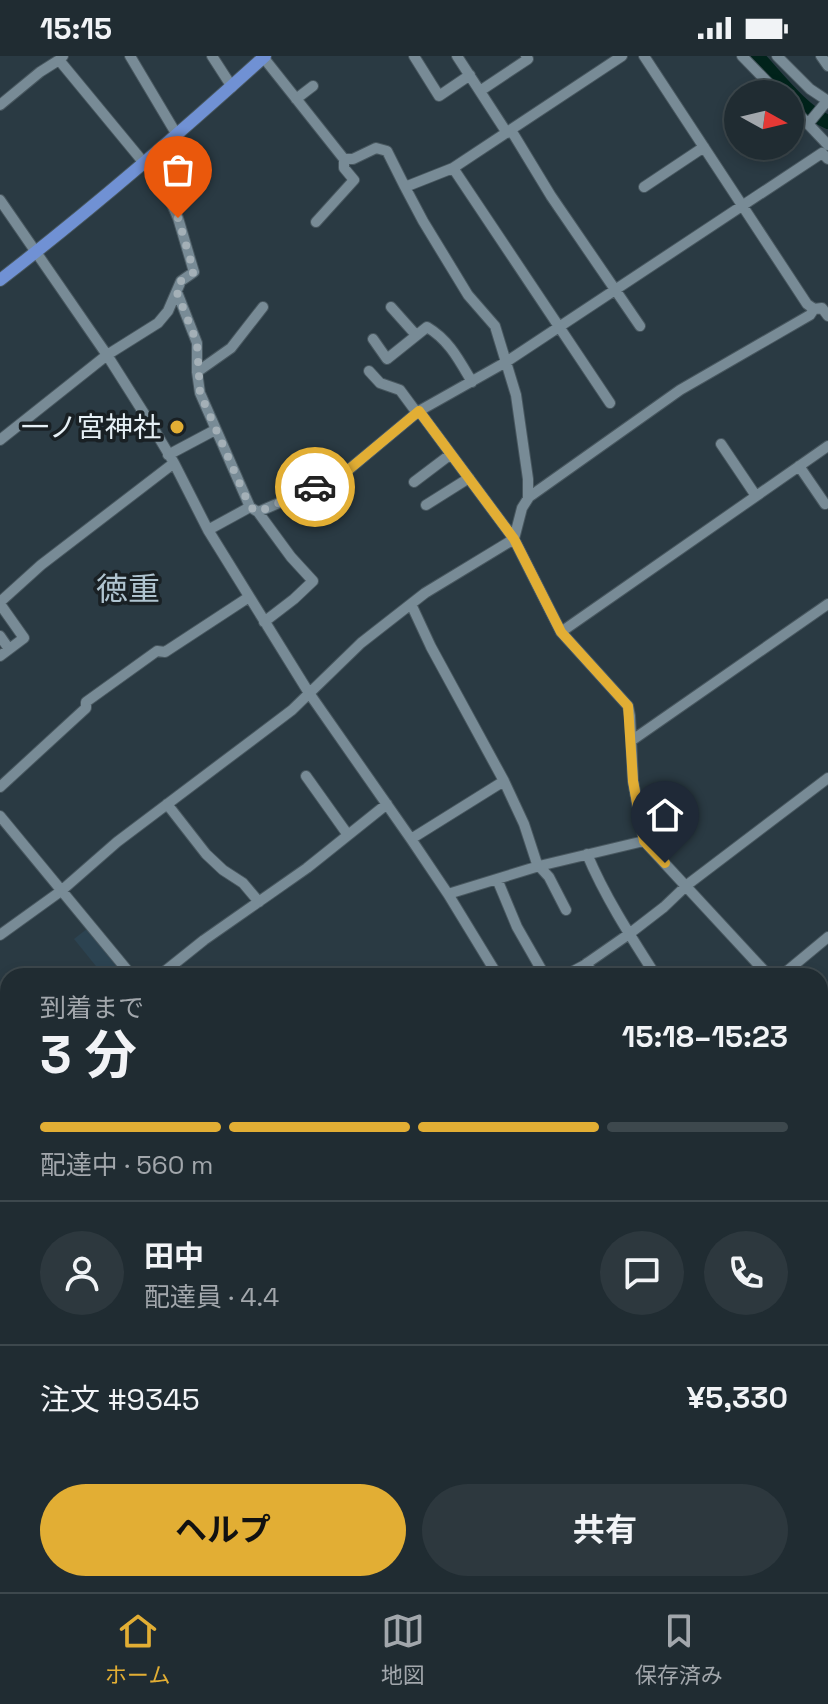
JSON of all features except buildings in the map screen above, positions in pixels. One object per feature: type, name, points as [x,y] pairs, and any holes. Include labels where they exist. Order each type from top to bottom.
[{"type":"main road","points":[[0,280],[98,203],[264,57]]},
{"type":"street","points":[[130,56],[177,135]]},
{"type":"street","points":[[212,56],[232,87]]},
{"type":"street","points":[[414,56],[439,96],[470,75]]},
{"type":"street","points":[[480,91],[528,59],[526,56]]},
{"type":"street","points":[[405,187],[453,168],[622,56]]},
{"type":"street","points":[[644,56],[807,304],[814,309],[822,308],[828,316]]},
{"type":"street","points":[[742,56],[765,80]]},
{"type":"street","points":[[777,56],[810,89],[827,101],[809,124]]},
{"type":"street","points":[[821,56],[828,66]]},
{"type":"street","points":[[264,57],[344,159],[344,168],[354,180],[316,222]]},
{"type":"street","points":[[461,57],[480,91],[640,326]]},
{"type":"street","points":[[0,105],[61,58],[148,160],[178,218],[194,272],[181,281],[168,311],[158,323],[107,355],[0,440]]},
{"type":"street","points":[[296,99],[313,86]]},
{"type":"street","points":[[804,119],[828,145]]},
{"type":"street","points":[[644,187],[704,147]]},
{"type":"street","points":[[344,159],[353,159],[376,148],[387,151],[423,221],[468,295],[495,326],[516,395],[528,498]]},
{"type":"street","points":[[208,530],[341,476],[418,412],[561,327],[822,153],[828,159]]},
{"type":"street","points":[[453,168],[610,403]]},
{"type":"street","points":[[0,200],[107,355],[171,459],[208,530],[309,693],[448,894],[493,968]]},
{"type":"street","points":[[176,290],[197,343],[200,393],[215,430],[254,510],[313,581],[264,622]]},
{"type":"street","points":[[197,372],[231,348],[263,307]]},
{"type":"street","points":[[391,307],[416,335]]},
{"type":"street","points":[[0,935],[292,710],[361,643],[425,593],[514,539],[522,508],[528,498],[680,390],[810,315],[814,309]]},
{"type":"street","points":[[373,339],[387,359],[427,327],[451,347],[472,382]]},
{"type":"street","points":[[369,371],[380,383],[400,390],[451,454],[514,539],[561,632],[628,706],[633,781],[644,841],[762,968]]},
{"type":"street","points":[[0,636],[5,653],[24,638],[0,603],[41,565],[171,459],[215,430]]},
{"type":"street","points":[[721,444],[756,496]]},
{"type":"street","points":[[561,632],[828,446]]},
{"type":"street","points":[[414,482],[451,454]]},
{"type":"street","points":[[799,466],[825,504]]},
{"type":"street","points":[[426,505],[469,478]]},
{"type":"street","points":[[0,787],[86,708],[86,702],[157,651],[165,652],[249,597]]},
{"type":"street","points":[[411,604],[504,781],[524,824],[538,866],[549,877],[566,910]]},
{"type":"street","points":[[631,741],[828,604]]},
{"type":"street","points":[[306,776],[348,835]]},
{"type":"street","points":[[578,968],[629,934],[687,885],[828,778]]},
{"type":"street","points":[[411,839],[504,781]]},
{"type":"street","points":[[167,804],[206,854],[243,883],[259,902]]},
{"type":"street","points":[[169,968],[307,868],[387,804]]},
{"type":"street","points":[[0,816],[125,968]]},
{"type":"street","points":[[448,894],[538,866],[644,841]]},
{"type":"street","points":[[587,854],[597,878],[651,968]]},
{"type":"street","points":[[497,879],[517,927],[540,968]]},
{"type":"street","points":[[791,968],[828,937]]},
{"type":"street","points":[[587,963],[589,968]]},
{"type":"shaded area","points":[[88,928],[121,968],[98,968],[74,939]]},
{"type":"waterway","points":[[757,56],[799,102],[828,122]]},
{"type":"way so far","points":[[178,218],[194,272],[181,281],[176,290],[197,343],[200,393],[250,507],[258,512],[315,487]]},
{"type":"place","name":"一ノ宮神社","points":[[177,427]]},
{"type":"district","name":"徳重","points":[[128,589]]},
{"type":"route","points":[[315,487],[341,476],[419,411],[514,539],[561,632],[628,706],[633,781],[644,841],[665,863]]}]
